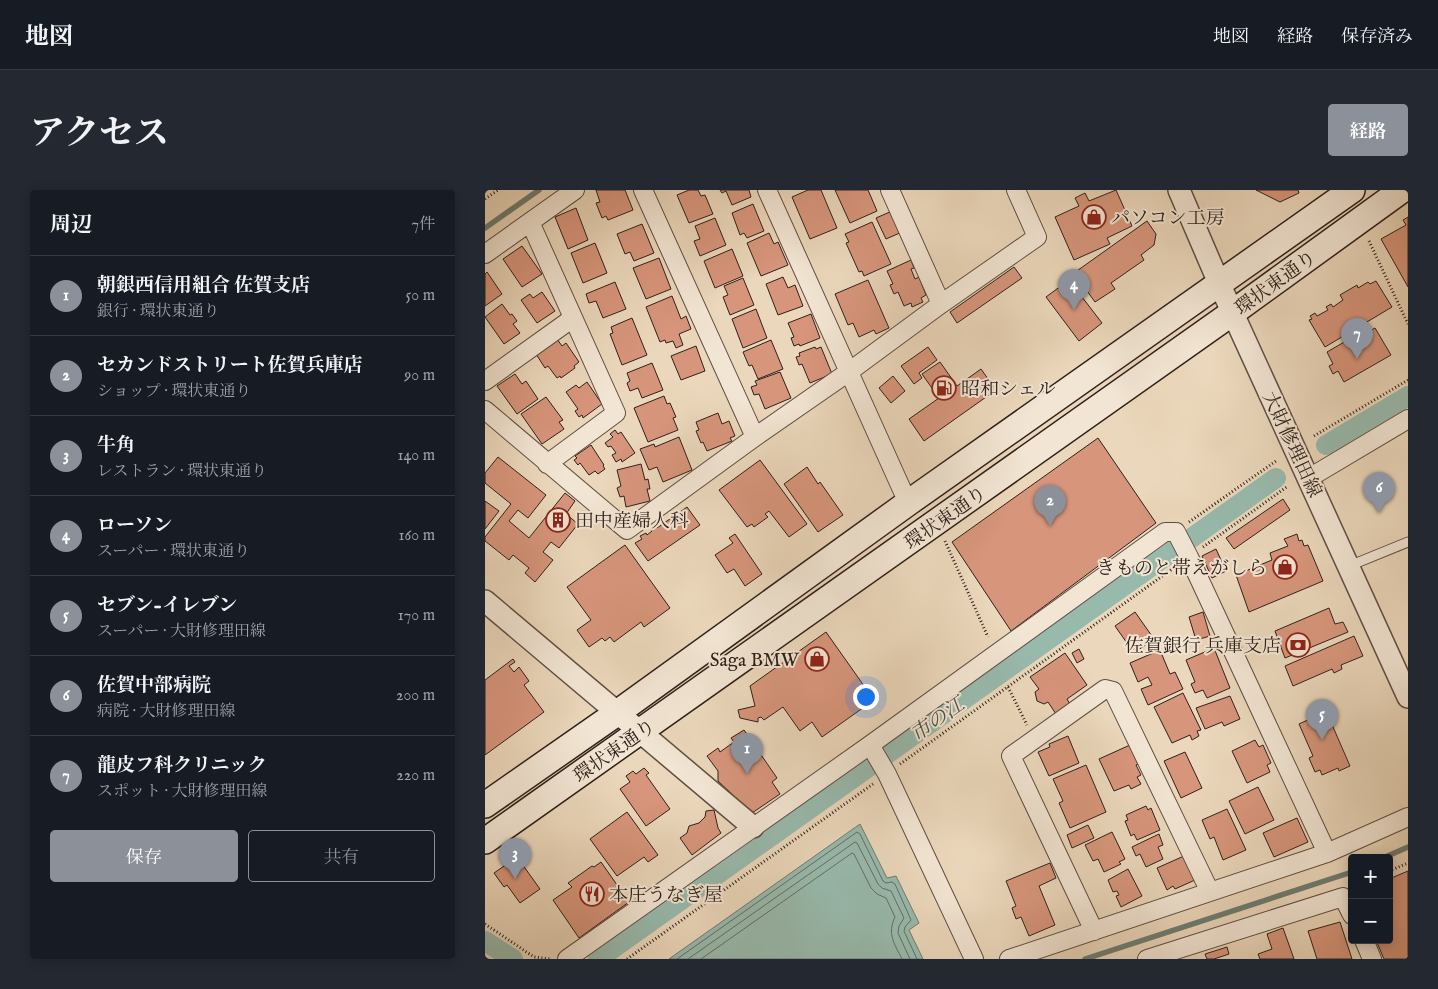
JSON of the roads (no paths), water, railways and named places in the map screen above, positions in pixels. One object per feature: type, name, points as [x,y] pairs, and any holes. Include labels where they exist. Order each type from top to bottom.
[{"type":"main road","name":"環状東通り","points":[[485,804],[617,713],[908,504],[1352,190]]},
{"type":"main road","name":"環状東通り","points":[[485,840],[1232,313],[1402,190]]},
{"type":"street","points":[[485,254],[575,190]]},
{"type":"street","points":[[643,190],[755,437]]},
{"type":"street","points":[[767,190],[850,371],[908,504]]},
{"type":"street","points":[[890,190],[941,304]]},
{"type":"street","points":[[485,410],[627,530],[1037,237],[1016,190]]},
{"type":"street","name":"大財修理田線","points":[[1179,190],[1232,313],[1408,697]]},
{"type":"street","points":[[529,222],[617,413],[547,464]]},
{"type":"street","points":[[485,382],[573,318]]},
{"type":"street","points":[[1309,478],[1408,419]]},
{"type":"street","points":[[567,959],[870,745],[1165,532],[1176,532],[1189,556],[1327,853]]},
{"type":"street","points":[[485,601],[753,827]]},
{"type":"street","points":[[1094,931],[1011,756],[1105,689],[1113,691],[1210,892]]},
{"type":"street","points":[[870,745],[887,774],[974,959]]},
{"type":"street","points":[[1009,959],[1327,853],[1408,817]]},
{"type":"street","points":[[1147,959],[1343,897],[1348,907]]},
{"type":"street","points":[[1365,944],[1372,959]]},
{"type":"lane","points":[[1349,566],[1408,542]]},
{"type":"water","points":[[860,824],[887,878],[896,876],[919,923],[909,930],[923,959],[669,959]]},
{"type":"waterway","points":[[485,228],[539,190]]},
{"type":"waterway","name":"市の江","points":[[1326,445],[1408,396]]},
{"type":"waterway","name":"市の江","points":[[598,959],[1276,478]]},
{"type":"waterway","points":[[1392,854],[1408,847]]},
{"type":"waterway","points":[[1085,959],[1348,873]]},
{"type":"waterway","name":"市の江","points":[[485,941],[513,959]]},
{"type":"place","name":"パソコン工房","points":[[1094,217]]},
{"type":"place","name":"ローソン","points":[[1074,310]]},
{"type":"place","name":"龍皮フ科クリニック","points":[[1357,359]]},
{"type":"place","name":"昭和シェル","points":[[944,388]]},
{"type":"place","name":"佐賀中部病院","points":[[1379,513]]},
{"type":"place","name":"田中産婦人科","points":[[558,520]]},
{"type":"place","name":"セカンドストリート佐賀兵庫店","points":[[1050,526]]},
{"type":"place","name":"きものと帯えがしら","points":[[1285,567]]},
{"type":"place","name":"佐賀銀行 兵庫支店","points":[[1298,645]]},
{"type":"place","name":"Saga BMW","points":[[817,659]]},
{"type":"place","name":"セブン-イレブン","points":[[1322,740]]},
{"type":"place","name":"朝銀西信用組合 佐賀支店","points":[[747,774]]},
{"type":"place","name":"牛角","points":[[515,879]]},
{"type":"place","name":"本庄うなぎ屋","points":[[592,894]]}]
